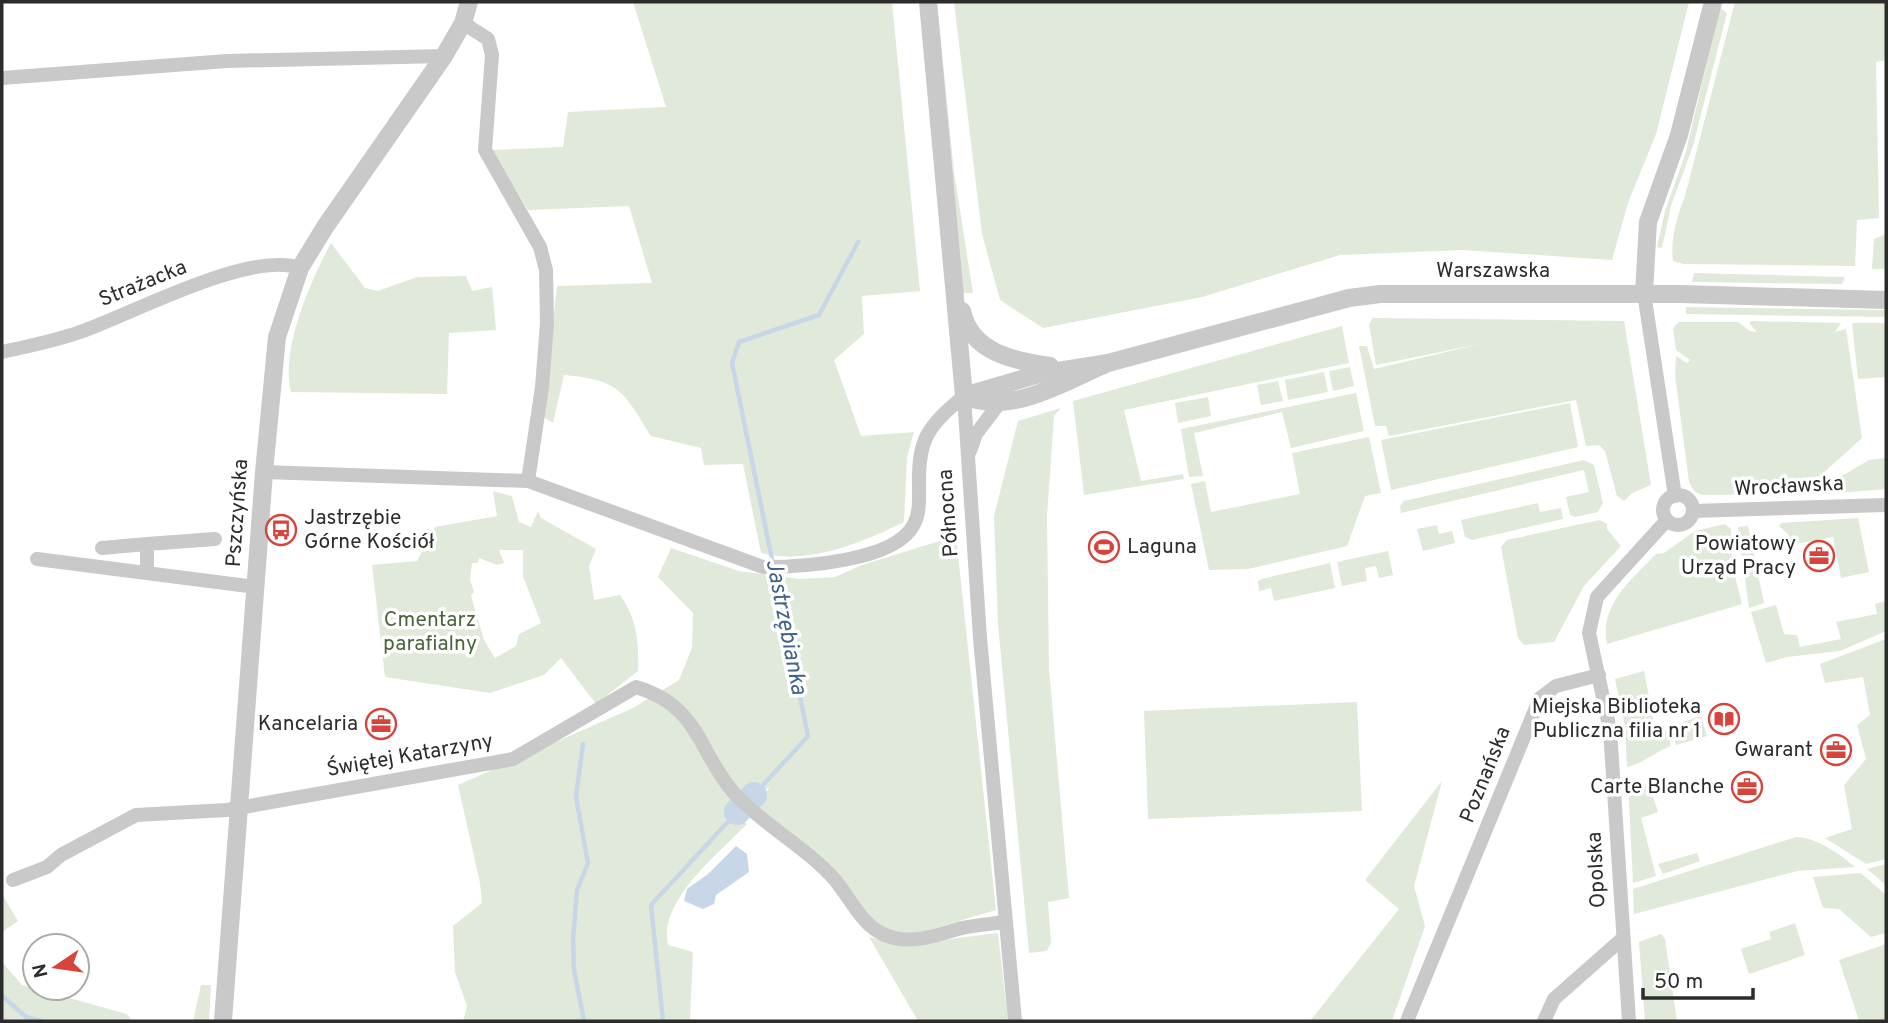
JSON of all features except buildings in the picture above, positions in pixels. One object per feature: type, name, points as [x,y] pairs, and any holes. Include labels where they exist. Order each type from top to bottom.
[{"type":"street","name":"Pszczyńska","points":[[223,1021],[264,472],[277,337],[294,266],[325,227],[444,56],[463,23],[469,2]]},
{"type":"street","name":"Północna","points":[[928,2],[954,278],[1015,1021]]},
{"type":"street","points":[[1675,495],[1644,293],[1648,222],[1679,135],[1713,2]]},
{"type":"street","points":[[463,23],[488,39],[492,55],[485,150],[540,247],[546,270],[547,323],[542,387],[528,481]]},
{"type":"street","points":[[2,78],[227,61],[444,56]]},
{"type":"street","name":"Strażacka","points":[[2,352],[73,335],[205,282],[270,264],[294,266]]},
{"type":"street","points":[[954,278],[964,320],[984,346],[1023,364],[1071,369]]},
{"type":"street","name":"Warszawska","points":[[964,396],[1039,374],[1108,363],[1349,298],[1380,294],[1644,293],[1886,300]]},
{"type":"street","name":"Warszawska","points":[[998,405],[1044,391],[1108,363]]},
{"type":"street","points":[[264,472],[528,481],[769,567],[826,565],[858,557],[892,543],[910,530],[919,509],[918,458],[922,442],[942,415],[964,396],[979,403],[998,405]]},
{"type":"street","points":[[968,459],[976,433],[998,405]]},
{"type":"street","points":[[1667,520],[1682,524],[1689,520],[1693,511],[1688,499],[1675,495]]},
{"type":"street","points":[[1667,520],[1664,505],[1675,495]]},
{"type":"street","name":"Wrocławska","points":[[1693,511],[1886,505]]},
{"type":"street","points":[[1600,675],[1589,633],[1597,597],[1667,520]]},
{"type":"street","points":[[102,548],[215,539]]},
{"type":"street","points":[[147,544],[147,573]]},
{"type":"street","points":[[37,559],[256,587]]},
{"type":"street","name":"Opolska","points":[[1600,675],[1610,730],[1629,1021]]},
{"type":"street","name":"Poznańska","points":[[1407,1021],[1540,698],[1556,686],[1600,675]]},
{"type":"street","name":"Świętej Katarzyny","points":[[13,880],[47,867],[61,855],[136,814],[239,808],[513,759],[636,687],[664,697],[688,722],[740,798],[822,866],[863,921],[878,933],[900,940],[1005,922]]},
{"type":"street","points":[[1544,1021],[1554,999],[1622,939]]},
{"type":"green space","points":[[633,2],[892,2],[920,291],[862,296],[864,334],[834,360],[861,436],[914,432],[907,457],[904,522],[853,544],[816,554],[779,556],[761,553],[743,464],[704,465],[701,448],[651,436],[626,398],[618,390],[597,380],[564,375],[553,423],[542,416],[557,286],[652,283],[629,206],[528,210],[492,150],[563,147],[568,112],[666,107]]},
{"type":"green space","points":[[935,2],[954,172],[973,293],[963,293]]},
{"type":"green space","points":[[954,2],[1689,2],[1656,134],[1628,203],[1612,260],[1463,250],[1340,255],[1202,297],[1043,328],[1000,300],[982,234]]},
{"type":"green space","points":[[1735,2],[1886,2],[1886,60],[1876,62],[1879,218],[1857,220],[1855,266],[1684,264],[1673,261],[1675,228]]},
{"type":"green space","points":[[1720,8],[1727,13],[1693,146],[1671,206],[1662,248],[1657,247],[1665,211],[1685,155]]},
{"type":"green space","points":[[1886,234],[1886,269],[1872,269],[1874,239]]},
{"type":"green space","points":[[331,243],[365,288],[378,291],[417,277],[466,276],[472,291],[492,287],[496,330],[449,333],[447,394],[291,392],[290,356],[299,316]]},
{"type":"green space","points":[[1694,273],[1845,277],[1842,284],[1692,282]]},
{"type":"green space","points":[[1686,307],[1886,310],[1886,317],[1686,314]]},
{"type":"green space","points":[[1373,318],[1624,321],[1651,485],[1632,493],[1624,501],[1617,496],[1605,451],[1599,445],[1586,446],[1576,400],[1389,436],[1386,426],[1375,426],[1359,346],[1367,346],[1374,369],[1480,344],[1376,365],[1369,324]]},
{"type":"green space","points":[[1679,322],[1738,322],[1750,331],[1757,332],[1749,323],[1841,323],[1835,332],[1846,329],[1862,438],[1800,494],[1702,495],[1695,492],[1689,482],[1675,375],[1676,356],[1687,363],[1690,360],[1676,350],[1673,328]]},
{"type":"green space","points":[[1852,323],[1886,323],[1886,377],[1858,379]]},
{"type":"green space","points":[[1342,326],[1349,363],[1124,410],[1141,481],[1183,474],[1184,479],[1084,495],[1073,401]]},
{"type":"green space","points":[[1350,367],[1354,386],[1333,391],[1329,371]]},
{"type":"green space","points":[[1324,372],[1328,392],[1288,400],[1285,380]]},
{"type":"green space","points":[[1278,381],[1283,401],[1261,405],[1257,385]]},
{"type":"green space","points":[[1356,393],[1364,431],[1291,448],[1282,412],[1194,433],[1203,476],[1189,477],[1181,429]]},
{"type":"green space","points":[[1208,397],[1211,416],[1178,423],[1175,403]]},
{"type":"green space","points":[[1570,403],[1578,447],[1391,490],[1381,440]]},
{"type":"green space","points":[[1061,408],[1054,416],[1047,516],[1049,669],[1069,898],[1048,902],[1051,943],[1047,951],[1029,953],[998,624],[994,516],[1018,421]]},
{"type":"green space","points":[[1369,437],[1381,493],[1365,496],[1347,546],[1248,569],[1209,570],[1191,484],[1205,481],[1211,512],[1300,494],[1292,453]]},
{"type":"green space","points":[[1886,458],[1886,489],[1825,494],[1820,489],[1869,460]]},
{"type":"green space","points":[[1584,460],[1594,465],[1603,503],[1598,512],[1575,517],[1570,515],[1566,497],[1589,492],[1584,470],[1401,513],[1400,506],[1404,501]]},
{"type":"green space","name":"Cmentarz parafialny","points":[[493,491],[512,496],[519,522],[531,527],[538,511],[541,518],[596,549],[589,566],[594,600],[620,595],[626,604],[636,631],[638,671],[596,704],[561,658],[544,675],[490,693],[385,677],[372,565],[417,561],[435,527],[497,516]],"holes":[[[499,550],[523,550],[523,576],[541,623],[519,634],[516,646],[495,658],[484,640],[471,596],[474,592],[470,580],[472,563],[478,563],[479,558],[497,565],[504,563]]]},
{"type":"green space","points":[[1538,503],[1540,512],[1561,508],[1563,519],[1472,540],[1465,537],[1461,520]]},
{"type":"green space","points":[[1858,518],[1869,572],[1841,578],[1833,537],[1791,545],[1789,535],[1779,526],[1781,523]]},
{"type":"green space","points":[[1600,520],[1607,524],[1607,529],[1621,546],[1584,586],[1554,642],[1524,645],[1518,638],[1501,547],[1507,540]]},
{"type":"green space","points":[[1725,524],[1731,529],[1732,564],[1742,604],[1607,644],[1606,630],[1612,605],[1656,554],[1664,553],[1695,531]]},
{"type":"green space","points":[[1437,525],[1439,534],[1452,531],[1455,543],[1423,551],[1417,529]]},
{"type":"green space","points":[[1748,526],[1764,603],[1749,608],[1738,527]]},
{"type":"green space","points":[[956,536],[996,910],[929,930],[898,935],[875,924],[757,805],[770,787],[733,806],[747,824],[693,879],[672,912],[667,928],[668,945],[693,952],[690,1019],[694,1021],[463,1021],[467,1006],[455,972],[453,926],[482,903],[458,785],[633,708],[679,680],[692,648],[693,613],[658,577],[671,548],[739,571],[799,579],[835,577],[862,565]]},
{"type":"green space","points":[[1388,551],[1393,575],[1379,578],[1376,566],[1365,568],[1367,581],[1342,586],[1337,562]]},
{"type":"green space","points":[[1330,563],[1335,588],[1274,601],[1271,588],[1259,591],[1258,581],[1262,579]]},
{"type":"green space","points":[[1886,601],[1886,631],[1840,651],[1787,657],[1766,663],[1751,612],[1776,605],[1784,634],[1797,635],[1800,647],[1841,639],[1836,622],[1877,614],[1875,604]]},
{"type":"green space","points":[[1886,639],[1886,859],[1866,864],[1825,838],[1852,829],[1844,785],[1866,759],[1857,725],[1870,715],[1863,677],[1825,683],[1820,664]]},
{"type":"green space","points":[[1644,671],[1656,734],[1667,730],[1671,746],[1627,767],[1625,726],[1615,679]]},
{"type":"green space","points":[[1357,702],[1362,811],[1148,819],[1144,711]]},
{"type":"green space","points":[[1701,716],[1707,736],[1676,745],[1671,726]]},
{"type":"green space","points":[[1639,780],[1650,787],[1658,812],[1641,818],[1656,876],[1633,883],[1628,781]]},
{"type":"green space","points":[[1442,781],[1414,886],[1425,926],[1392,1021],[1310,1021],[1399,909],[1365,880]]},
{"type":"green space","points":[[1796,837],[1820,843],[1855,867],[1797,871],[1634,914],[1633,889]]},
{"type":"green space","points":[[1697,853],[1700,861],[1663,874],[1658,864]]},
{"type":"green space","points":[[1886,864],[1886,885],[1867,869]]},
{"type":"green space","points":[[1861,873],[1886,895],[1886,933],[1871,937],[1839,909],[1823,908],[1813,877]]},
{"type":"green space","points":[[2,894],[18,921],[2,932]]},
{"type":"green space","points":[[1795,923],[1805,955],[1749,974],[1741,949],[1771,939],[1769,932]]},
{"type":"green space","points":[[998,933],[1008,1021],[918,1021],[869,937],[901,945]]},
{"type":"green space","points":[[1661,934],[1665,939],[1677,1021],[1645,1021],[1639,942]]},
{"type":"green space","points":[[1886,944],[1886,1021],[1859,1021],[1839,960]]},
{"type":"green space","points":[[2,962],[21,984],[21,1002],[84,1002],[127,1014],[132,1021],[2,1021]]},
{"type":"green space","points":[[201,985],[211,985],[209,1021],[193,1021]]},
{"type":"water","points":[[736,846],[747,854],[749,872],[716,895],[714,904],[703,909],[684,901],[687,889],[708,874]]},
{"type":"waterway","name":"Jastrzębianka","points":[[754,795],[808,736],[732,363],[739,342],[819,315],[858,242]]},
{"type":"waterway","points":[[583,744],[576,797],[588,863],[577,890],[573,939],[574,970],[584,1021]]},
{"type":"waterway","name":"Jastrzębianka","points":[[737,812],[754,795]]},
{"type":"waterway","name":"Jastrzębianka","points":[[663,1021],[651,905],[737,812]]},
{"type":"waterway","points":[[2,996],[26,1017],[41,1021]]},
{"type":"place","name":"Jastrzębie Górne Kościół","points":[[281,530]]},
{"type":"place","name":"Laguna","points":[[1104,547]]},
{"type":"place","name":"Powiatowy Urząd Pracy","points":[[1819,556]]},
{"type":"place","name":"Miejska Biblioteka Publiczna filia nr 1","points":[[1724,719]]},
{"type":"place","name":"Kancelaria","points":[[381,724]]},
{"type":"place","name":"Gwarant","points":[[1836,750]]},
{"type":"place","name":"Carte Blanche","points":[[1747,787]]}]
